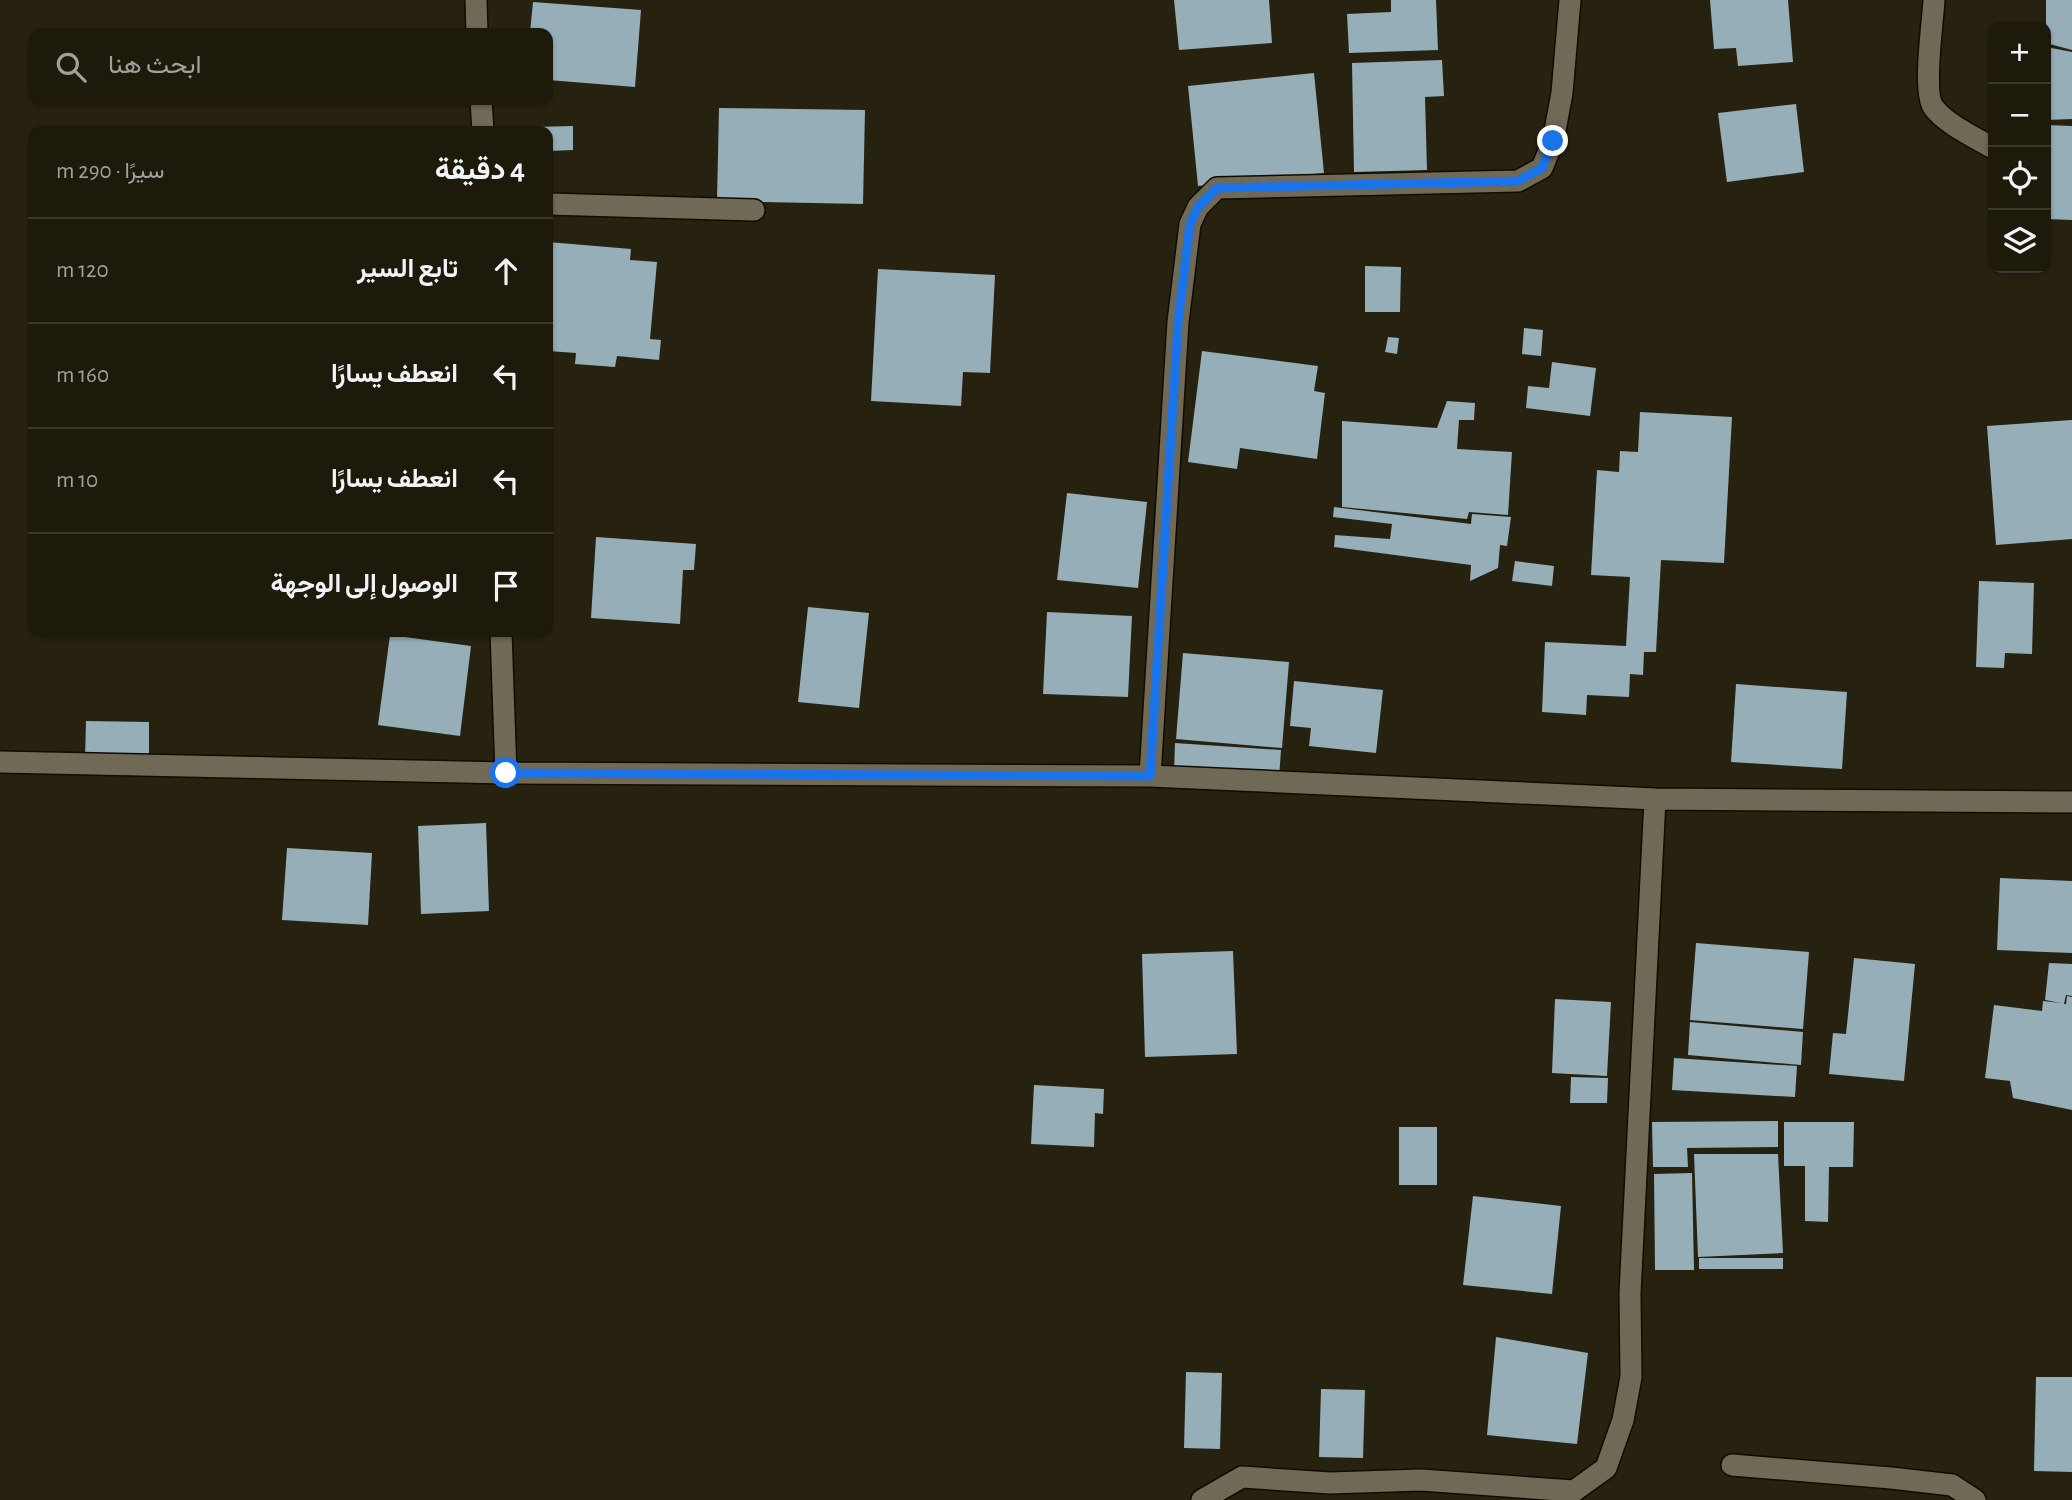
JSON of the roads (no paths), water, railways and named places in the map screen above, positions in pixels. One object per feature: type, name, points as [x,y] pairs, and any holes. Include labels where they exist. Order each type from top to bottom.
[{"type":"street","points":[[476,0],[477,28]]},
{"type":"street","points":[[1150,776],[1178,322],[1190,224],[1198,207],[1217,188],[1518,181],[1542,168],[1553,141],[1562,93],[1570,0]]},
{"type":"street","points":[[1934,0],[1928,92],[1933,107],[1945,118],[1991,147]]},
{"type":"street","points":[[481,105],[483,126]]},
{"type":"street","points":[[553,204],[754,210]]},
{"type":"street","points":[[502,637],[506,773]]},
{"type":"street","points":[[0,762],[506,773],[1150,776],[1656,799],[2072,802]]},
{"type":"street","points":[[1202,1500],[1242,1477],[1330,1483],[1420,1480],[1574,1491],[1606,1468],[1623,1420],[1631,1377],[1630,1293],[1656,799]]},
{"type":"street","points":[[1732,1465],[1952,1485],[1975,1500]]}]
